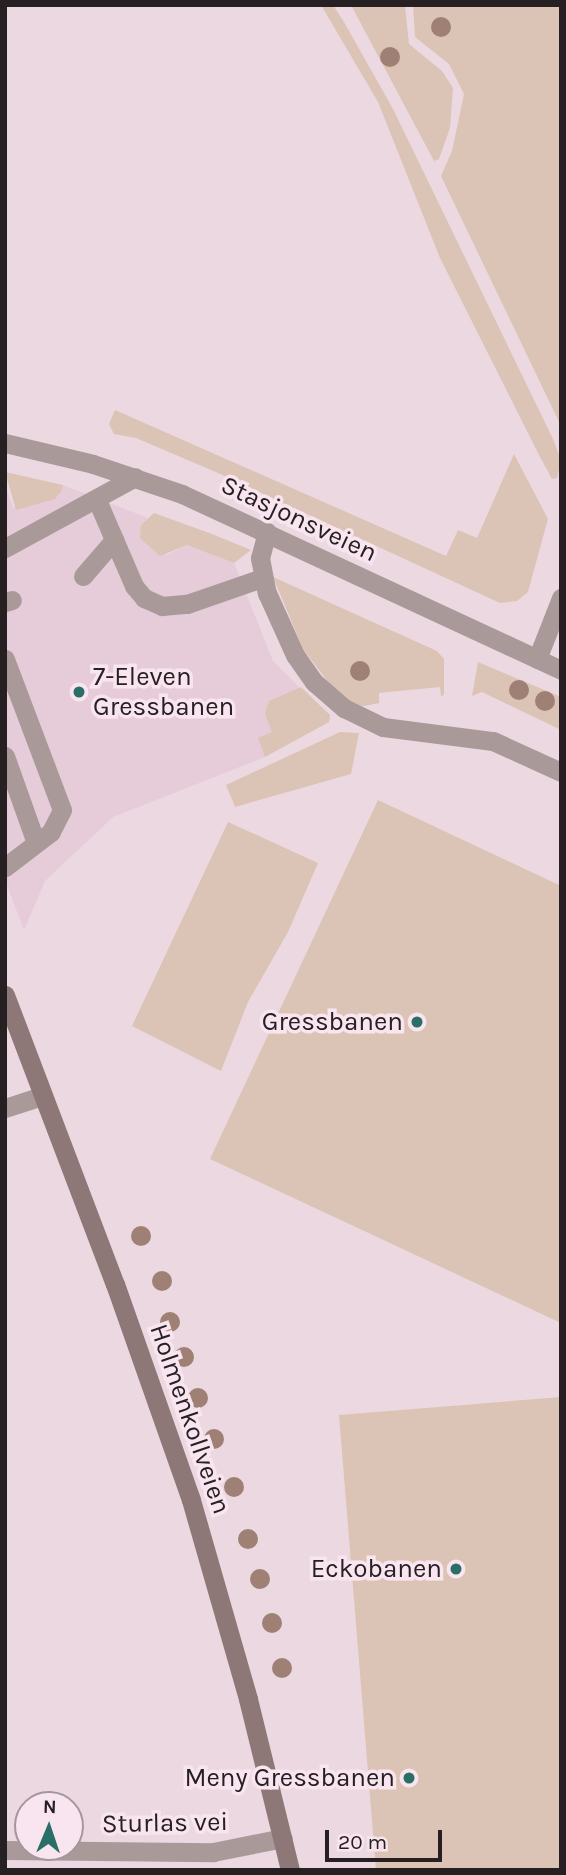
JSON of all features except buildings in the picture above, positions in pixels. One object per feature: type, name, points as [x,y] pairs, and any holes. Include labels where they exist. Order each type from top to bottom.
[{"type":"main road","name":"Holmenkollveien","points":[[5,995],[191,1500],[290,1870]]},
{"type":"street","name":"Stasjonsveien","points":[[5,443],[135,477],[267,532],[561,670]]},
{"type":"street","points":[[5,548],[135,477]]},
{"type":"street","points":[[97,500],[134,586],[144,598],[162,606],[187,604],[262,578]]},
{"type":"street","points":[[267,532],[260,558],[262,578],[295,655],[314,682],[344,708],[383,727],[493,741],[561,772]]},
{"type":"street","points":[[82,576],[114,540]]},
{"type":"street","points":[[537,659],[561,598]]},
{"type":"street","points":[[5,659],[62,810],[51,832],[7,862]]},
{"type":"street","points":[[5,756],[36,844]]},
{"type":"street","points":[[5,1108],[43,1096]]},
{"type":"street","name":"Sturlas vei","points":[[5,1850],[214,1852],[283,1838]]},
{"type":"shaded area","points":[[321,5],[333,5],[393,109],[554,441],[561,461],[557,478],[552,479],[540,457],[440,258],[378,102]]},
{"type":"shaded area","points":[[351,5],[405,5],[409,44],[442,71],[453,88],[450,128],[439,159],[434,161]]},
{"type":"shaded area","points":[[413,5],[561,5],[561,426],[441,176],[452,151],[464,94],[449,64],[415,37]]},
{"type":"shaded area","points":[[115,410],[446,556],[458,530],[477,538],[514,454],[548,519],[528,592],[517,601],[500,603],[218,473],[136,438],[114,434],[109,424]]},
{"type":"shaded area","points":[[5,472],[63,485],[61,492],[55,499],[16,510]]},
{"type":"shaded area","points":[[5,485],[13,508],[59,496],[63,485],[148,518],[141,525],[167,555],[187,545],[234,563],[273,661],[331,719],[265,757],[113,817],[45,881],[24,930],[5,880]]},
{"type":"shaded area","points":[[154,513],[251,550],[234,563],[187,545],[160,556],[140,538],[141,525]]},
{"type":"shaded area","points":[[273,577],[437,651],[444,659],[444,694],[441,697],[440,687],[379,693],[379,703],[359,707],[335,691],[303,649]]},
{"type":"shaded area","points":[[478,662],[561,697],[561,730],[482,692],[472,696]]},
{"type":"shaded area","points":[[301,687],[330,715],[329,722],[265,757],[258,738],[272,732],[265,714],[269,701]]},
{"type":"shaded area","points":[[340,732],[359,733],[351,774],[235,807],[226,785]]},
{"type":"shaded area","name":"Gressbanen","points":[[378,800],[561,886],[561,1323],[210,1159]]},
{"type":"shaded area","points":[[228,822],[318,863],[288,932],[248,1002],[221,1071],[132,1026]]},
{"type":"shaded area","name":"Eckobanen","points":[[561,1397],[561,1870],[376,1870],[339,1415]]},
{"type":"place","name":"7-Eleven Gressbanen","points":[[79,692]]},
{"type":"place","name":"Gressbanen","points":[[417,1022]]},
{"type":"place","name":"Eckobanen","points":[[456,1569]]},
{"type":"place","name":"Meny Gressbanen","points":[[409,1778]]}]
